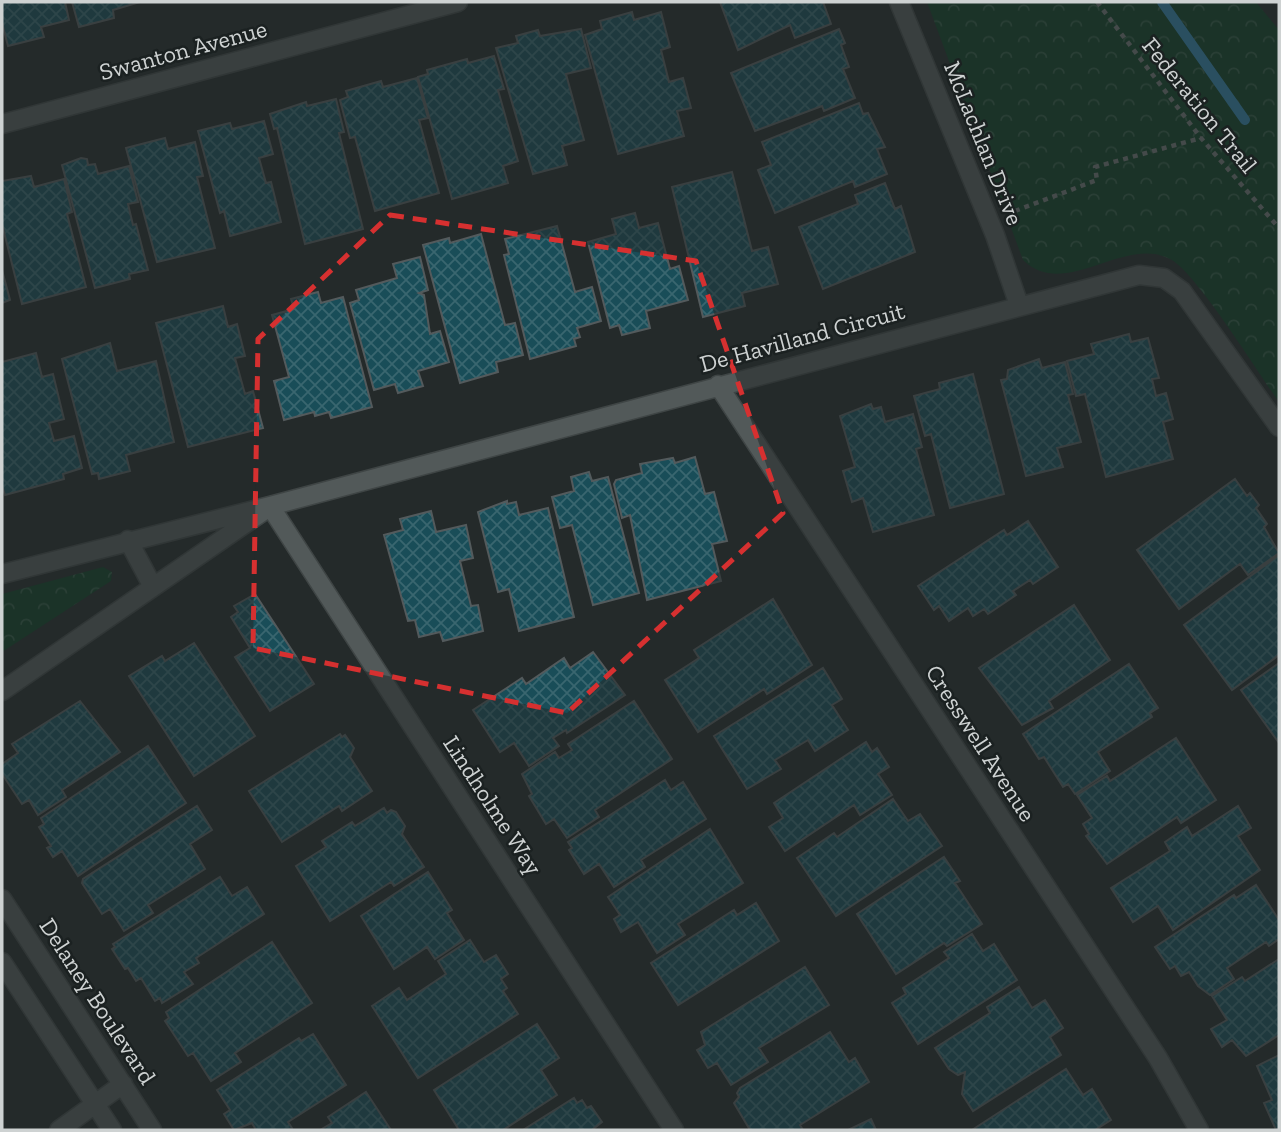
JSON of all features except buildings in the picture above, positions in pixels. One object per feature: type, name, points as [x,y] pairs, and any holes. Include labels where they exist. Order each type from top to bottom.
[{"type":"street","name":"Swanton Avenue","points":[[2,124],[458,2]]},
{"type":"street","name":"McLachlan Drive","points":[[899,2],[995,235],[1019,305]]},
{"type":"street","name":"De Havilland Circuit","points":[[2,574],[270,506],[1123,278],[1151,275],[1164,278],[1189,299],[1279,426]]},
{"type":"street","name":"Cresswell Avenue","points":[[718,385],[1158,1058],[1199,1130]]},
{"type":"street","name":"De Havilland Circuit","points":[[2,691],[270,506]]},
{"type":"street","name":"Lindholme Way","points":[[270,506],[674,1130]]},
{"type":"street","points":[[128,540],[153,587]]},
{"type":"street","name":"Delaney Boulevard","points":[[2,900],[152,1130]]},
{"type":"street","points":[[2,962],[112,1130]]},
{"type":"street","points":[[59,1130],[123,1084]]},
{"type":"path","name":"Federation Trail","points":[[1097,2],[1201,138],[1279,228]]},
{"type":"path","points":[[995,235],[1021,226],[1014,209],[1097,180],[1095,167],[1201,138]]},
{"type":"highlighted area","points":[[390,215],[696,261],[783,513],[567,713],[253,648],[258,339]]},
{"type":"green space","points":[[927,2],[1256,2],[1279,30],[1279,402],[1195,282],[1170,259],[1152,254],[1133,255],[1057,274],[1039,271],[1023,260]]},
{"type":"green space","points":[[103,567],[112,572],[111,581],[2,652],[2,594]]},
{"type":"waterway","points":[[1162,2],[1245,120]]}]
